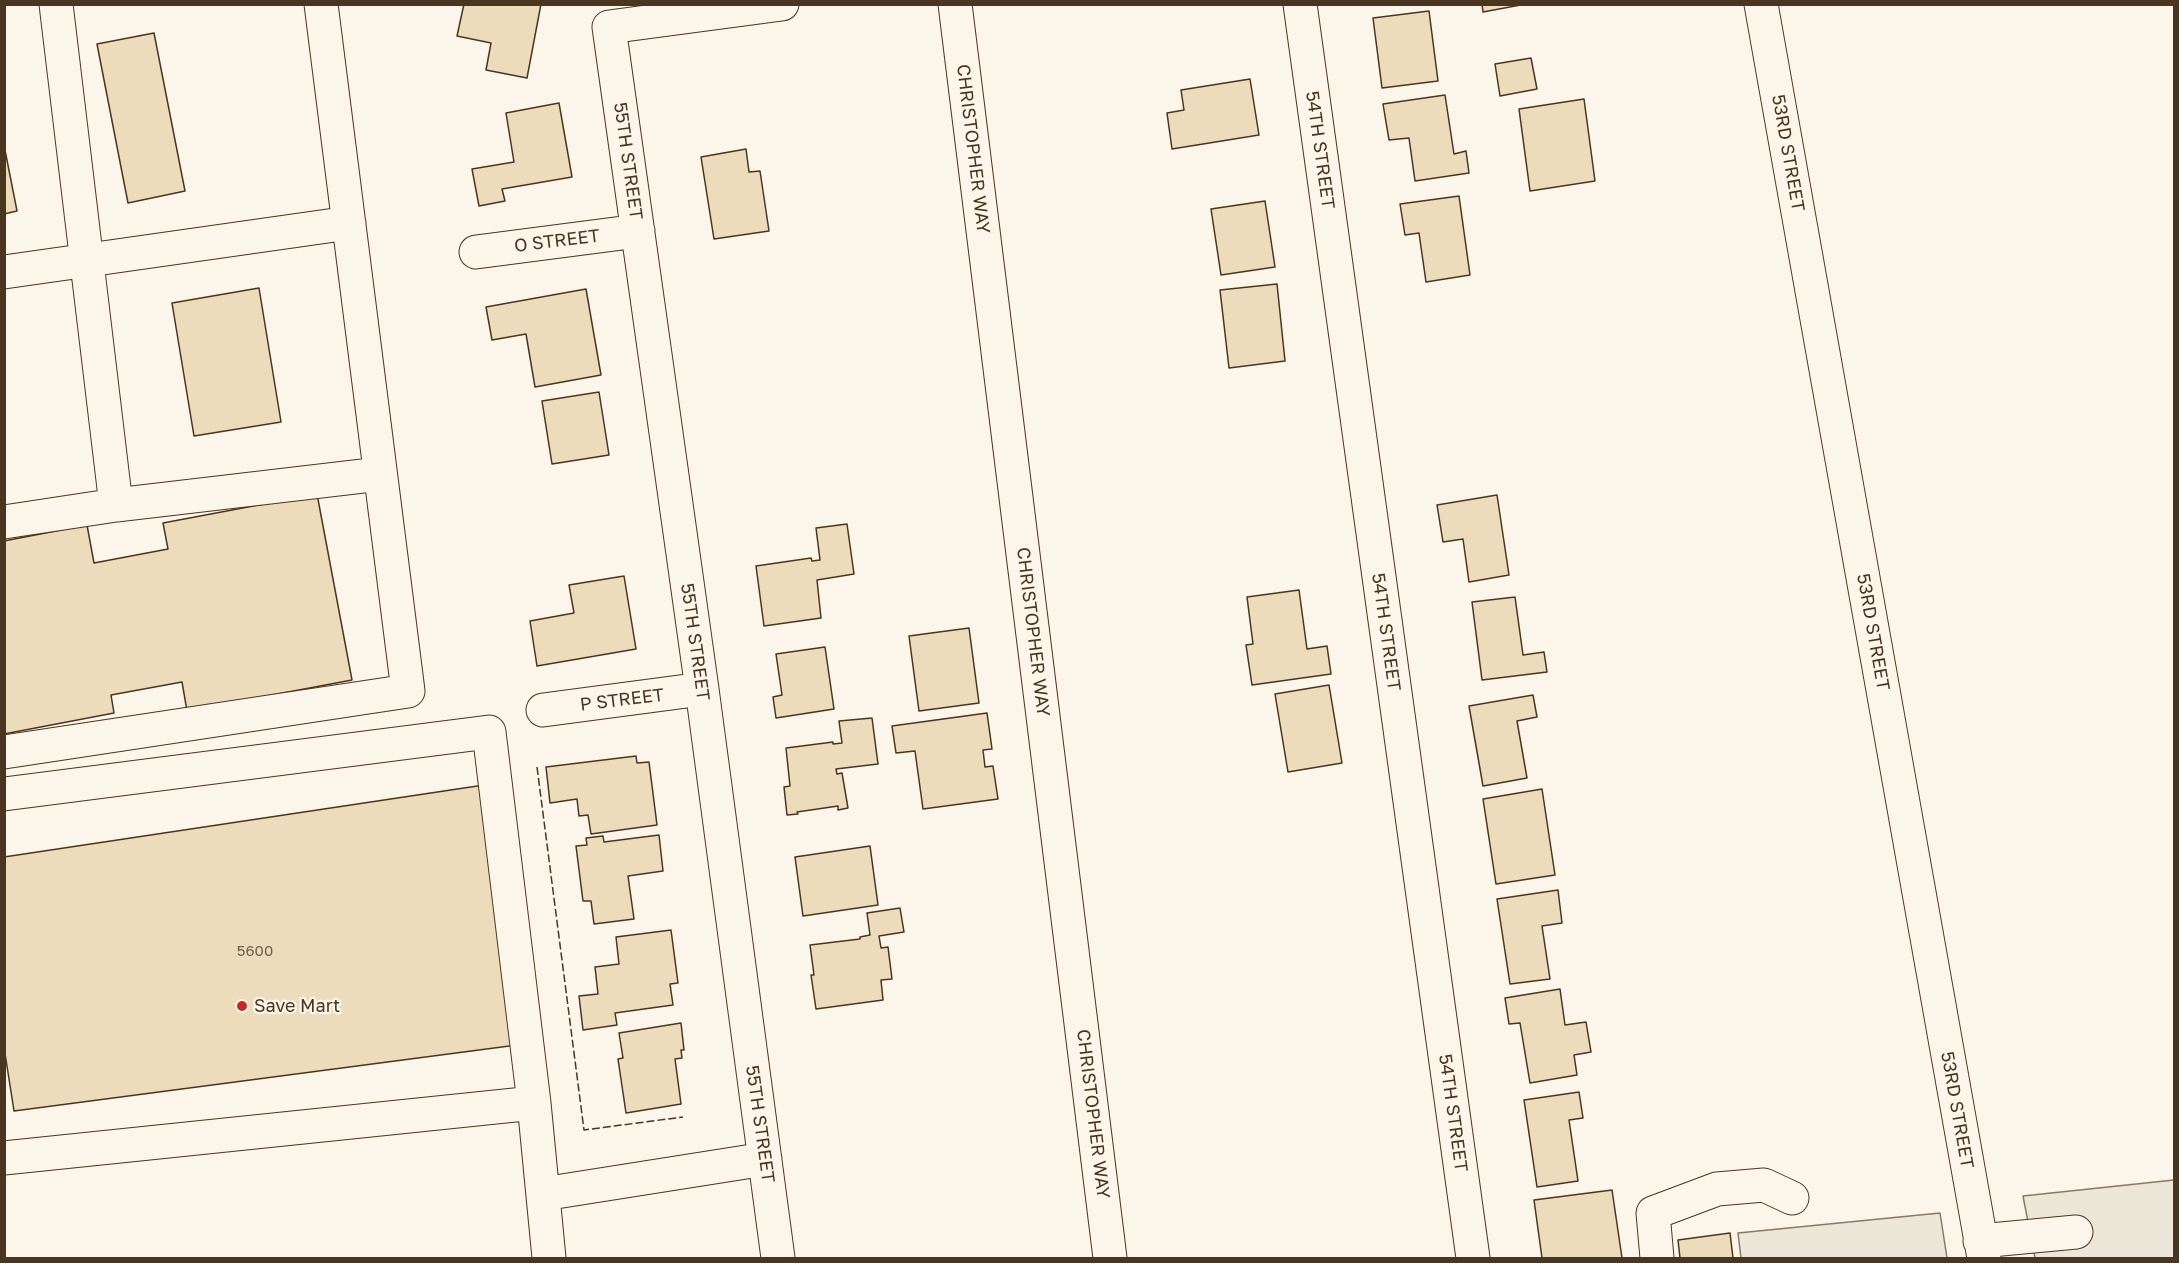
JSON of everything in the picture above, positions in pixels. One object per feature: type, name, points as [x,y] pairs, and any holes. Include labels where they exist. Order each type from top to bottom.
[{"type":"street","points":[[56,4],[116,505]]},
{"type":"street","points":[[4,752],[408,691],[321,4]]},
{"type":"street","name":"55TH STREET","points":[[778,1258],[702,689],[609,27],[782,4]]},
{"type":"street","name":"CHRISTOPHER WAY","points":[[955,4],[1110,1258]]},
{"type":"street","name":"54TH STREET","points":[[1300,4],[1473,1258]]},
{"type":"street","name":"53RD STREET","points":[[1761,4],[1982,1250]]},
{"type":"street","points":[[4,272],[88,262],[349,223]]},
{"type":"street","name":"O STREET","points":[[476,252],[638,231]]},
{"type":"street","points":[[4,522],[116,505],[380,474]]},
{"type":"street","name":"P STREET","points":[[543,710],[702,689]]},
{"type":"street","points":[[4,794],[489,732],[534,1103],[549,1258]]},
{"type":"street","points":[[4,1158],[534,1103]]},
{"type":"street","points":[[543,1194],[765,1158]]},
{"type":"street","points":[[1657,1258],[1653,1213],[1716,1189],[1764,1185],[1792,1198]]},
{"type":"street","points":[[1982,1250],[2076,1232]]},
{"type":"shaded area","points":[[2174,1180],[2174,1258],[2035,1258],[2023,1196]]},
{"type":"shaded area","points":[[1940,1213],[1947,1258],[1741,1258],[1738,1233]]},
{"type":"building","points":[[464,4],[541,4],[527,78],[486,70],[491,43],[457,36]]},
{"type":"building","points":[[1482,4],[1526,4],[1483,12]]},
{"type":"building","points":[[1429,11],[1438,81],[1382,88],[1373,18]]},
{"type":"building","points":[[154,33],[185,191],[128,203],[97,44]]},
{"type":"building","points":[[1531,58],[1537,89],[1500,96],[1495,64]]},
{"type":"building","points":[[1250,79],[1259,135],[1172,149],[1167,113],[1184,110],[1181,90]]},
{"type":"building","points":[[1445,95],[1454,154],[1466,151],[1469,173],[1415,181],[1409,138],[1389,140],[1383,104]]},
{"type":"building","points":[[1584,99],[1595,181],[1530,191],[1519,109]]},
{"type":"building","points":[[559,103],[572,177],[502,189],[505,201],[479,206],[472,169],[514,162],[506,113]]},
{"type":"building","points":[[4,145],[17,211],[4,214]]},
{"type":"building","points":[[746,149],[749,172],[760,171],[769,231],[714,239],[701,157]]},
{"type":"building","points":[[1459,196],[1470,275],[1426,282],[1419,233],[1405,235],[1400,204]]},
{"type":"building","points":[[1265,201],[1275,267],[1221,275],[1211,209]]},
{"type":"building","points":[[1277,284],[1285,361],[1229,368],[1220,290]]},
{"type":"building","points":[[259,288],[281,422],[194,436],[172,303]]},
{"type":"building","points":[[586,289],[601,375],[535,387],[526,334],[492,340],[486,307]]},
{"type":"building","points":[[599,392],[609,455],[552,464],[542,401]]},
{"type":"building","points":[[317,494],[352,680],[187,711],[182,682],[111,695],[114,713],[4,734],[4,541],[87,525],[94,563],[168,549],[163,523]]},
{"type":"building","points":[[1497,495],[1509,575],[1469,582],[1463,539],[1443,542],[1437,505]]},
{"type":"building","points":[[847,524],[854,574],[817,580],[821,618],[764,626],[756,566],[811,558],[812,561],[820,560],[816,528]]},
{"type":"building","points":[[624,576],[636,649],[537,666],[530,621],[574,613],[569,585]]},
{"type":"building","points":[[1299,590],[1307,649],[1327,646],[1331,674],[1252,685],[1246,645],[1253,644],[1247,597]]},
{"type":"building","points":[[1515,597],[1523,655],[1544,652],[1547,672],[1482,680],[1472,602]]},
{"type":"building","points":[[969,628],[979,703],[919,711],[909,636]]},
{"type":"building","points":[[825,647],[834,709],[776,718],[773,697],[782,695],[776,654]]},
{"type":"building","points":[[1329,685],[1342,763],[1288,772],[1275,694]]},
{"type":"building","points":[[1533,695],[1537,717],[1517,721],[1527,778],[1483,786],[1469,706]]},
{"type":"building","points":[[987,713],[992,749],[983,750],[985,767],[993,766],[998,799],[923,809],[915,751],[896,753],[892,726]]},
{"type":"building","points":[[872,718],[878,764],[836,769],[837,774],[842,773],[848,808],[838,810],[838,806],[787,815],[784,787],[790,786],[786,748],[842,743],[839,721]]},
{"type":"building","points":[[636,756],[637,763],[649,762],[657,825],[591,834],[588,815],[579,816],[577,799],[550,803],[546,767]]},
{"type":"building","points":[[484,785],[517,1045],[14,1111],[4,1047],[4,857]]},
{"type":"building","points":[[1542,789],[1555,875],[1496,884],[1483,799]]},
{"type":"building","points":[[659,835],[663,871],[628,876],[634,919],[594,924],[591,901],[583,901],[576,846],[587,845],[586,838],[603,836],[604,842]]},
{"type":"building","points":[[870,846],[878,905],[803,916],[795,857]]},
{"type":"building","points":[[1558,890],[1562,923],[1542,926],[1550,979],[1510,984],[1497,899]]},
{"type":"building","points":[[900,908],[904,932],[879,936],[881,948],[888,947],[892,979],[881,980],[883,1000],[816,1009],[811,975],[814,975],[810,945],[860,939],[860,937],[870,935],[867,913]]},
{"type":"building","points":[[671,930],[678,983],[670,984],[673,1005],[615,1013],[617,1025],[583,1030],[579,996],[598,994],[595,967],[619,964],[616,937]]},
{"type":"building","points":[[1560,989],[1565,1025],[1586,1022],[1591,1052],[1574,1055],[1577,1075],[1530,1083],[1520,1023],[1509,1024],[1505,998]]},
{"type":"building","points":[[681,1023],[684,1050],[681,1050],[682,1058],[675,1059],[681,1104],[626,1113],[618,1059],[623,1058],[619,1033]]},
{"type":"building","points":[[1579,1092],[1583,1118],[1569,1120],[1578,1181],[1537,1187],[1524,1100]]},
{"type":"building","points":[[1612,1190],[1622,1258],[1542,1258],[1534,1200]]},
{"type":"building","points":[[1730,1233],[1733,1258],[1680,1258],[1678,1240]]},
{"type":"fence","points":[[537,767],[584,1130],[683,1117]]},
{"type":"place","name":"Save Mart","points":[[242,1006]]}]
